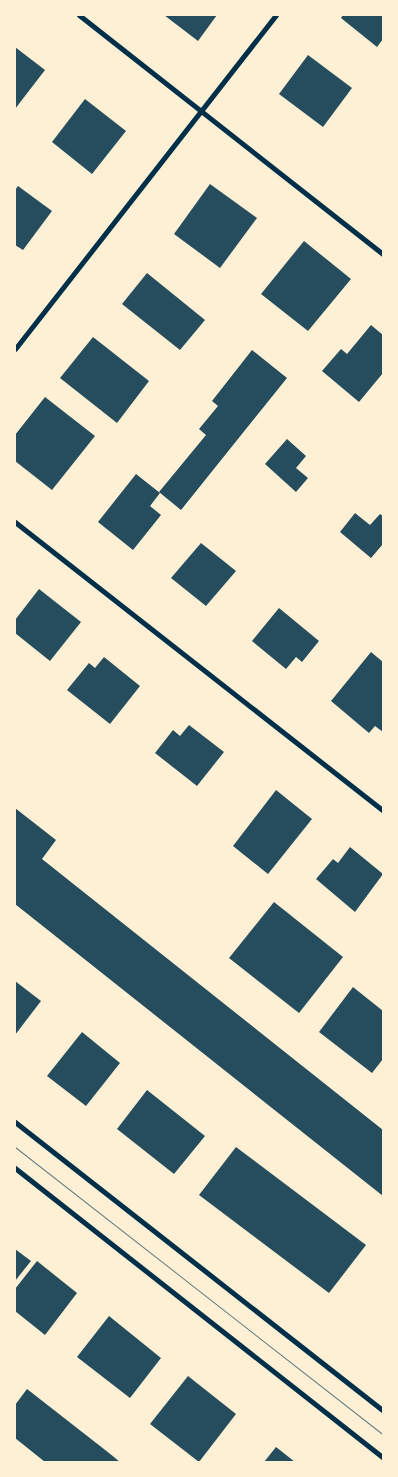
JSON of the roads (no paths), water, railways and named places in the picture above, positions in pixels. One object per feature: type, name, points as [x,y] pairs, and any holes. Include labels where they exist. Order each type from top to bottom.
[{"type":"street","points":[[78,15],[383,254]]},
{"type":"street","points":[[15,349],[276,15]]},
{"type":"street","points":[[15,522],[383,811]]},
{"type":"street","points":[[15,1122],[383,1411]]},
{"type":"street","points":[[15,1168],[383,1458]]},
{"type":"tram line","points":[[15,1147],[383,1435]]}]
